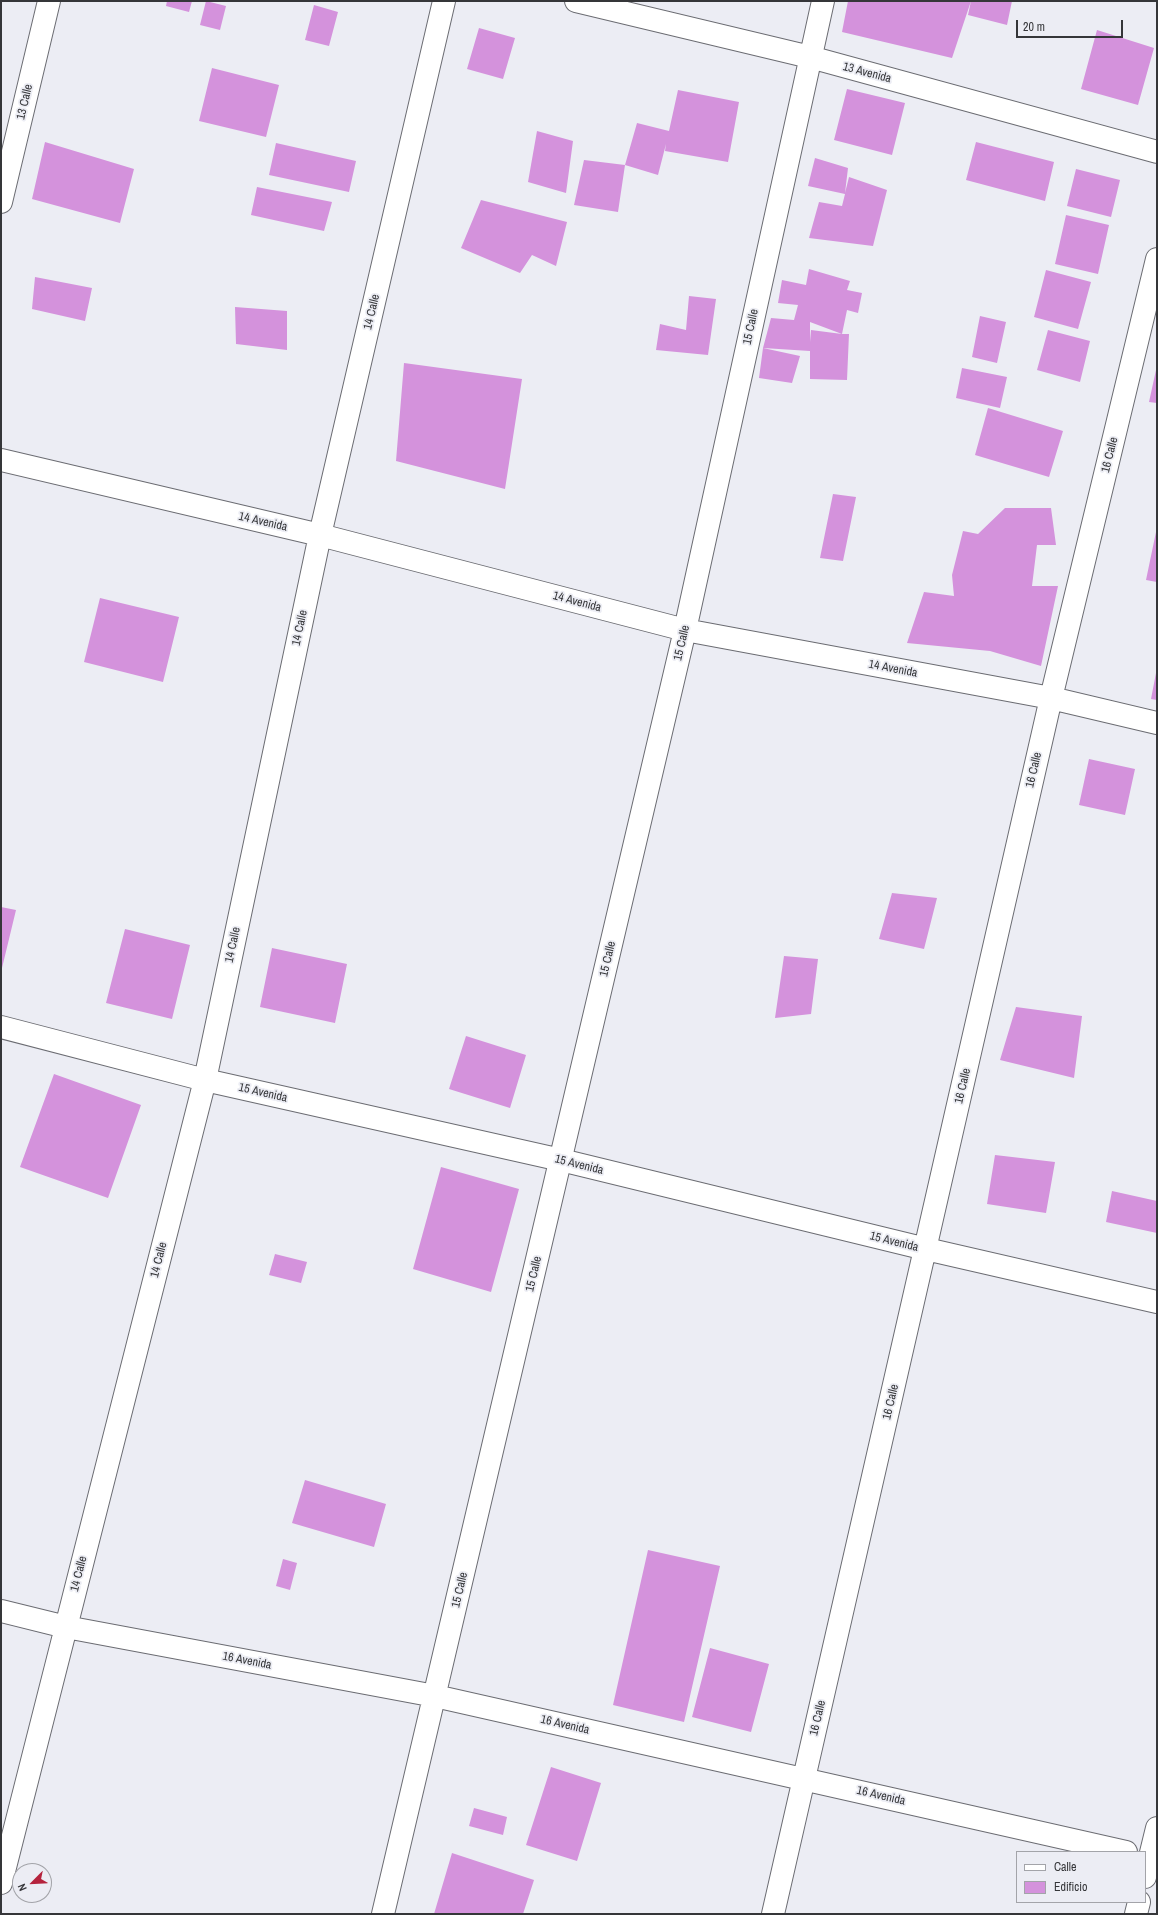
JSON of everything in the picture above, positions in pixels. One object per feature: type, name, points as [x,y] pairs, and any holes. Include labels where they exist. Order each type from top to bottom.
[{"type":"street","name":"13 Calle","points":[[1,202],[49,1]]},
{"type":"street","name":"14 Calle","points":[[1,1883],[205,1080],[320,535],[444,1]]},
{"type":"street","name":"13 Avenida","points":[[576,1],[810,57],[1157,152]]},
{"type":"street","name":"15 Calle","points":[[383,1914],[685,630],[823,1]]},
{"type":"street","name":"16 Calle","points":[[773,1914],[1051,698],[1157,259]]},
{"type":"street","name":"14 Avenida","points":[[1,460],[320,535],[685,630],[1051,698],[1157,723]]},
{"type":"street","name":"15 Avenida","points":[[1,1027],[205,1080],[561,1160],[926,1250],[1157,1302]]},
{"type":"street","name":"16 Avenida","points":[[1,1611],[66,1627],[435,1696],[1122,1851]]},
{"type":"street","points":[[1149,1863],[1157,1828]]},
{"type":"street","points":[[1136,1914],[1139,1903]]},
{"type":"building","points":[[167,1],[192,1],[189,12],[166,6]]},
{"type":"building","points":[[206,1],[226,6],[220,30],[200,25]]},
{"type":"building","points":[[848,1],[971,1],[952,58],[842,32]]},
{"type":"building","points":[[971,1],[1012,1],[1007,25],[968,15]]},
{"type":"building","points":[[314,5],[338,12],[329,46],[305,40]]},
{"type":"building","points":[[479,28],[515,38],[503,79],[467,69]]},
{"type":"building","points":[[1097,30],[1154,48],[1138,105],[1081,89]]},
{"type":"building","points":[[212,68],[279,85],[266,137],[199,121]]},
{"type":"building","points":[[847,89],[905,103],[892,155],[834,140]]},
{"type":"building","points":[[678,90],[739,102],[728,162],[665,151],[666,144],[658,175],[625,165],[637,123],[669,131]]},
{"type":"building","points":[[537,131],[573,141],[566,193],[528,182]]},
{"type":"building","points":[[45,142],[134,169],[120,223],[32,199]]},
{"type":"building","points":[[976,142],[1054,162],[1045,201],[966,180]]},
{"type":"building","points":[[276,143],[356,161],[349,192],[269,175]]},
{"type":"building","points":[[815,158],[848,168],[845,193],[849,177],[887,190],[873,246],[809,238],[819,202],[842,206],[845,194],[808,186]]},
{"type":"building","points":[[584,160],[625,165],[618,212],[574,205]]},
{"type":"building","points":[[1076,169],[1120,180],[1111,217],[1067,206]]},
{"type":"building","points":[[257,187],[332,202],[324,231],[251,215]]},
{"type":"building","points":[[481,200],[567,222],[556,266],[532,255],[520,273],[461,248]]},
{"type":"building","points":[[1066,215],[1109,225],[1098,274],[1055,264]]},
{"type":"building","points":[[809,269],[850,281],[847,290],[862,293],[858,313],[847,310],[842,334],[849,334],[847,380],[810,379],[810,351],[763,348],[771,318],[794,320],[798,305],[778,303],[782,280],[806,285]],"holes":[[[810,322],[842,334],[811,330],[810,342]]]},
{"type":"building","points":[[1046,270],[1091,282],[1078,329],[1034,317]]},
{"type":"building","points":[[35,277],[92,288],[85,321],[32,309]]},
{"type":"building","points":[[689,296],[716,299],[708,355],[656,350],[660,324],[686,330]]},
{"type":"building","points":[[235,307],[287,311],[287,350],[236,344]]},
{"type":"building","points":[[980,316],[1006,322],[997,363],[972,357]]},
{"type":"building","points":[[1048,330],[1090,341],[1080,382],[1037,370]]},
{"type":"building","points":[[763,348],[800,356],[792,383],[759,378]]},
{"type":"building","points":[[404,363],[522,379],[505,489],[396,461]]},
{"type":"building","points":[[962,368],[1007,377],[1000,408],[956,398]]},
{"type":"building","points":[[1157,370],[1157,403],[1149,402]]},
{"type":"building","points":[[988,408],[1063,431],[1049,477],[975,455]]},
{"type":"building","points":[[833,494],[856,497],[843,561],[820,558]]},
{"type":"building","points":[[1005,508],[1051,508],[1056,545],[1037,545],[1032,586],[1058,586],[1041,666],[990,651],[907,643],[924,592],[954,596],[952,575],[963,531],[978,534]]},
{"type":"building","points":[[1157,532],[1157,582],[1146,580]]},
{"type":"building","points":[[100,598],[179,617],[163,682],[84,662]]},
{"type":"building","points":[[1157,673],[1157,700],[1151,699]]},
{"type":"building","points":[[1089,759],[1135,769],[1125,815],[1079,805]]},
{"type":"building","points":[[892,893],[937,898],[924,949],[879,939]]},
{"type":"building","points":[[1,907],[16,910],[2,968],[1,968]]},
{"type":"building","points":[[125,929],[190,945],[172,1019],[106,1003]]},
{"type":"building","points":[[272,948],[347,964],[335,1023],[260,1007]]},
{"type":"building","points":[[784,956],[818,959],[811,1014],[775,1018]]},
{"type":"building","points":[[1016,1007],[1082,1016],[1074,1078],[1000,1060]]},
{"type":"building","points":[[466,1036],[526,1055],[510,1108],[449,1089]]},
{"type":"building","points":[[54,1074],[141,1105],[108,1198],[20,1167]]},
{"type":"building","points":[[995,1155],[1055,1162],[1046,1213],[987,1204]]},
{"type":"building","points":[[441,1167],[519,1189],[491,1292],[413,1269]]},
{"type":"building","points":[[1112,1191],[1157,1201],[1157,1233],[1106,1222]]},
{"type":"building","points":[[275,1254],[307,1262],[301,1283],[269,1275]]},
{"type":"building","points":[[305,1480],[386,1504],[374,1547],[292,1523]]},
{"type":"building","points":[[648,1550],[720,1566],[684,1722],[613,1705]]},
{"type":"building","points":[[283,1559],[297,1563],[290,1590],[276,1586]]},
{"type":"building","points":[[710,1648],[769,1664],[751,1732],[692,1717]]},
{"type":"building","points":[[551,1767],[601,1783],[577,1861],[526,1845]]},
{"type":"building","points":[[474,1808],[507,1817],[503,1835],[469,1826]]},
{"type":"building","points":[[452,1853],[534,1880],[523,1914],[434,1914]]}]
